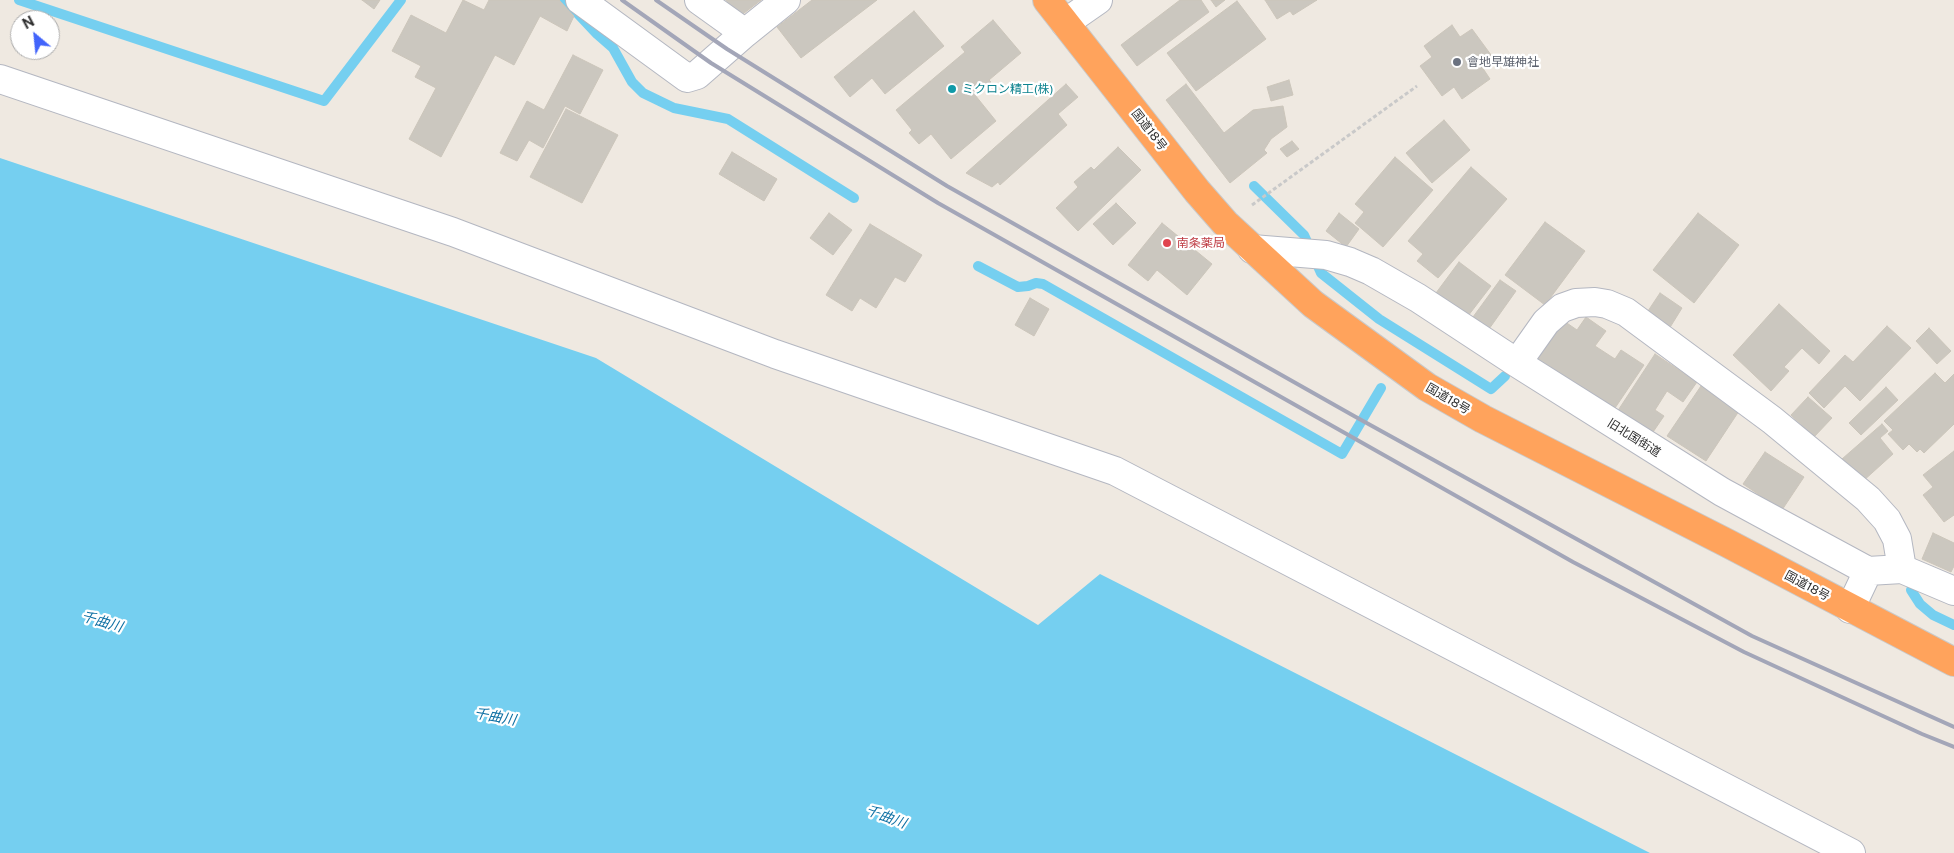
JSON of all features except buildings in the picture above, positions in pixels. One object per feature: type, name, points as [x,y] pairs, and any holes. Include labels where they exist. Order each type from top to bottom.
[{"type":"highway","name":"国道18号","points":[[1048,0],[1197,191],[1225,224],[1313,304],[1427,387],[1482,419],[1954,662]]},
{"type":"street","points":[[580,0],[687,78],[698,75],[786,0]]},
{"type":"street","points":[[699,0],[745,33]]},
{"type":"street","points":[[1065,23],[1098,0]]},
{"type":"street","points":[[0,79],[453,232],[775,354],[1115,471],[1851,853]]},
{"type":"street","name":"旧北国街道","points":[[1252,249],[1313,254],[1350,262],[1371,272],[1418,298],[1517,363],[1722,492],[1868,571]]},
{"type":"street","points":[[1517,363],[1546,322],[1562,308],[1576,303],[1595,302],[1607,304],[1626,312],[1772,420],[1868,499],[1888,520],[1897,539],[1902,569]]},
{"type":"street","points":[[1850,609],[1868,571],[1902,569],[1954,591]]},
{"type":"path","points":[[1252,205],[1417,86]]},
{"type":"water","name":"千曲川","points":[[0,158],[596,358],[1038,625],[1100,574],[1650,853],[0,853]]},
{"type":"waterway","points":[[19,0],[324,101],[401,0]]},
{"type":"waterway","points":[[565,0],[613,48],[632,82],[643,93],[674,108],[728,119],[854,198]]},
{"type":"waterway","points":[[1254,186],[1304,235],[1321,273],[1379,319],[1491,389],[1505,376]]},
{"type":"waterway","points":[[978,266],[1018,287],[1036,283],[1043,284],[1342,454],[1381,388]]},
{"type":"waterway","points":[[1911,590],[1920,604],[1933,615],[1954,625]]},
{"type":"railway","points":[[622,0],[711,63],[938,203],[1573,562],[1744,652],[1954,747]]},
{"type":"railway","points":[[656,0],[727,49],[947,186],[1354,416],[1752,636],[1954,727]]},
{"type":"place","name":"會地早雄神社","points":[[1457,62]]},
{"type":"place","name":"ミクロン精工(株)","points":[[952,89]]},
{"type":"place","name":"南条薬局","points":[[1167,243]]}]
